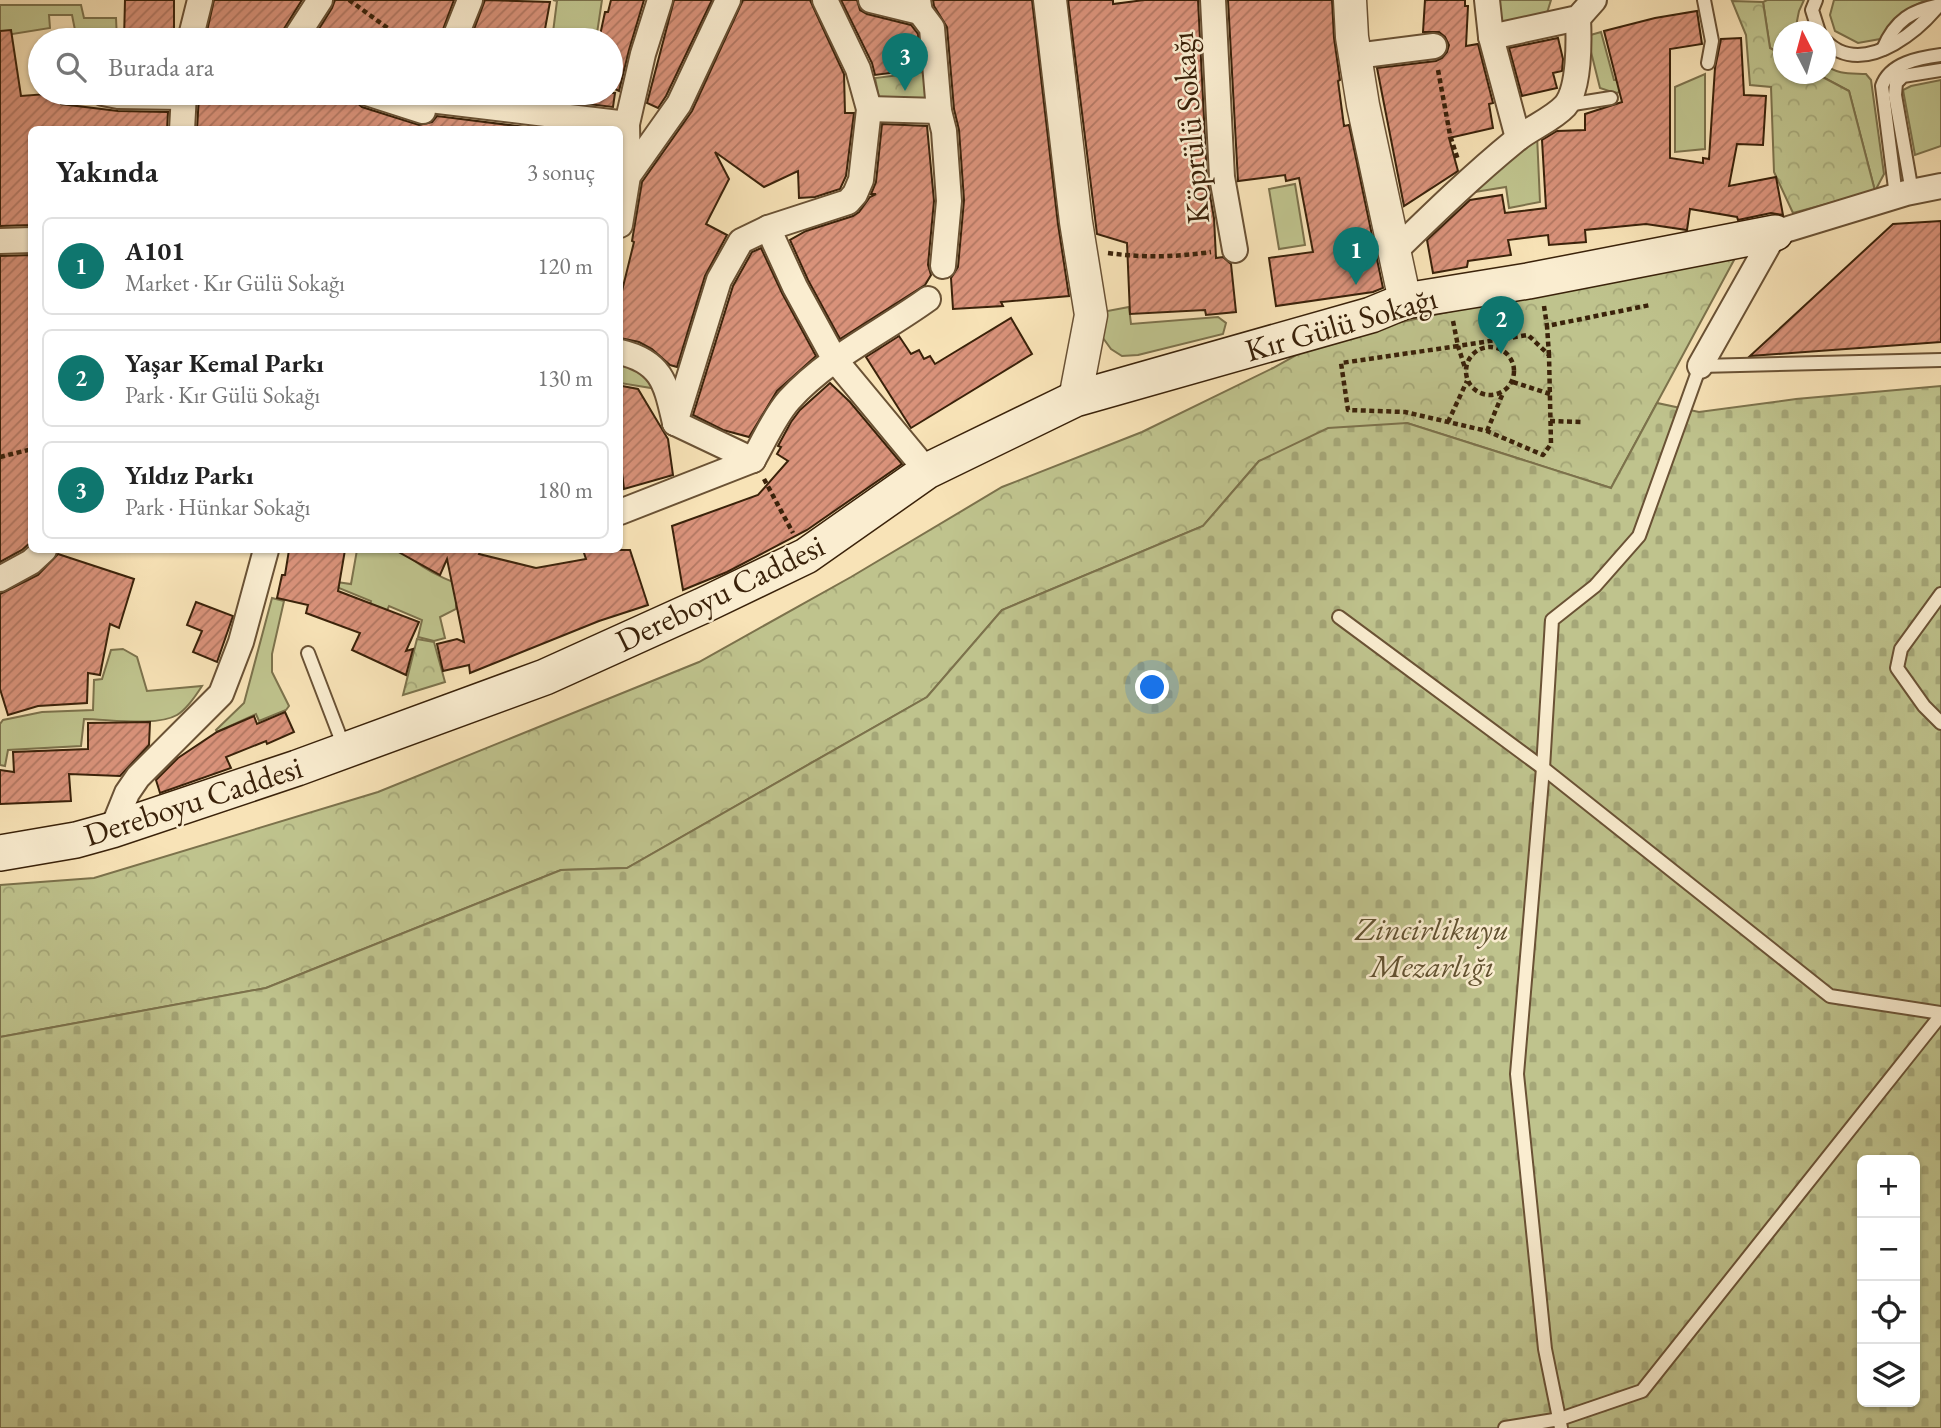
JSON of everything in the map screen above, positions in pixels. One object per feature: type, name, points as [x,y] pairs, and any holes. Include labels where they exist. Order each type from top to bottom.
[{"type":"main road","name":"Kır Gülü Sokağı","points":[[1075,399],[1371,315],[1405,301],[1774,233]]},
{"type":"main road","name":"Dereboyu Caddesi","points":[[0,853],[76,840],[112,830],[346,751],[545,677],[806,556],[927,471],[1075,399]]},
{"type":"street","points":[[193,28],[200,0]]},
{"type":"street","points":[[302,28],[320,0]]},
{"type":"street","points":[[459,28],[470,0]]},
{"type":"street","points":[[623,207],[628,176],[627,124],[643,54],[660,0]]},
{"type":"street","points":[[628,176],[679,104],[728,0]]},
{"type":"street","points":[[675,423],[719,280],[741,242],[768,228],[848,202],[861,180],[869,109],[858,69],[825,0]]},
{"type":"street","points":[[871,0],[919,6],[932,29],[949,201],[943,266]]},
{"type":"street","points":[[1050,0],[1076,222],[1091,315],[1075,399]]},
{"type":"street","name":"Köprülü Sokağı","points":[[1213,0],[1222,177],[1236,250]]},
{"type":"street","points":[[1350,0],[1356,56],[1393,253],[1405,301]]},
{"type":"street","points":[[1487,0],[1491,37],[1517,138]]},
{"type":"street","points":[[1393,253],[1517,138],[1566,106],[1577,75],[1586,9],[1491,37]]},
{"type":"street","points":[[1356,56],[1436,57]]},
{"type":"street","points":[[182,126],[183,105]]},
{"type":"street","points":[[426,108],[627,124]]},
{"type":"street","points":[[869,109],[939,111]]},
{"type":"street","points":[[1700,366],[1774,233],[1904,194],[1941,186]]},
{"type":"street","points":[[768,228],[795,287],[835,359],[927,471]]},
{"type":"street","points":[[0,241],[28,240]]},
{"type":"street","points":[[623,511],[753,460],[788,402],[835,359],[928,299]]},
{"type":"street","points":[[623,353],[632,355],[662,376],[675,423],[753,460]]},
{"type":"street","points":[[0,579],[31,562],[41,553]]},
{"type":"street","points":[[112,830],[127,793],[138,777],[222,694],[241,642],[265,553]]},
{"type":"lane","points":[[1704,0],[1712,41],[1708,63]]},
{"type":"lane","points":[[1816,0],[1812,10],[1816,21]]},
{"type":"lane","points":[[1836,49],[1855,55],[1868,55],[1883,49],[1893,27],[1920,8],[1940,5]]},
{"type":"lane","points":[[1904,194],[1882,86],[1884,79],[1893,70],[1905,63],[1941,55]]},
{"type":"lane","points":[[1904,194],[1896,83],[1903,76],[1941,70]]},
{"type":"lane","points":[[1566,106],[1611,98]]},
{"type":"lane","points":[[1560,1423],[1545,1349],[1517,1074],[1543,768],[1552,620],[1595,586],[1639,536],[1700,366],[1941,360]]},
{"type":"lane","points":[[1941,594],[1901,649],[1897,668],[1924,706],[1941,723]]},
{"type":"lane","points":[[1339,617],[1543,768],[1830,996],[1941,1014],[1642,1391],[1560,1423],[1505,1428]]},
{"type":"lane","points":[[308,653],[346,751]]},
{"type":"path","points":[[349,0],[388,28]]},
{"type":"path","points":[[1436,57],[1450,135],[1465,184]]},
{"type":"path","points":[[1120,254],[1177,257],[1236,250]]},
{"type":"path","points":[[1448,294],[1467,382],[1476,392],[1490,396],[1503,392]]},
{"type":"path","points":[[1543,300],[1549,355],[1551,444],[1544,455],[1487,431],[1405,412],[1349,411],[1341,363],[1528,335],[1549,355]]},
{"type":"path","points":[[1547,326],[1650,305]]},
{"type":"path","points":[[1465,368],[1471,355],[1483,348],[1497,348],[1509,355],[1514,368],[1513,382],[1503,392],[1487,431]]},
{"type":"path","points":[[1447,422],[1467,382]]},
{"type":"path","points":[[1513,382],[1549,394]]},
{"type":"path","points":[[1550,421],[1581,422]]},
{"type":"path","points":[[0,457],[28,450]]},
{"type":"path","points":[[753,460],[806,556]]},
{"type":"green space","points":[[553,0],[602,0],[598,28],[554,28],[557,1]]},
{"type":"green space","points":[[1497,0],[1551,0],[1547,13],[1498,25]]},
{"type":"green space","points":[[1804,0],[1797,21],[1773,21],[1773,50],[1770,48],[1763,2]]},
{"type":"green space","points":[[1834,0],[1927,0],[1900,15],[1880,39],[1858,43],[1836,32],[1836,21],[1832,21],[1830,15]]},
{"type":"green space","points":[[1732,1],[1763,2],[1770,48],[1773,50],[1773,84],[1836,84],[1849,91],[1875,191],[1793,213],[1774,172],[1771,87],[1750,85],[1746,35]]},
{"type":"green space","points":[[0,5],[81,5],[84,18],[116,18],[116,28],[75,28],[72,15],[49,15],[50,28],[28,28],[28,32],[0,36]]},
{"type":"green space","points":[[1601,32],[1614,80],[1645,80],[1647,88],[1615,93],[1600,88],[1587,36]]},
{"type":"green space","points":[[1836,70],[1866,74],[1871,80],[1884,174],[1875,191],[1849,91],[1836,84]]},
{"type":"green space","points":[[932,71],[934,103],[880,103],[875,78]]},
{"type":"green space","points":[[1705,74],[1705,149],[1675,152],[1675,87]]},
{"type":"green space","points":[[1941,80],[1941,146],[1915,155],[1903,90]]},
{"type":"green space","points":[[1537,135],[1540,202],[1509,208],[1506,187],[1469,193]]},
{"type":"green space","points":[[1295,184],[1305,245],[1279,249],[1269,189]]},
{"type":"green space","points":[[1740,249],[1611,488],[1407,423],[1259,461],[1203,526],[1002,610],[927,697],[627,868],[561,870],[266,988],[0,1037],[0,885],[94,878],[378,792],[699,662],[851,577],[1002,487],[1142,432],[1273,368],[1327,338]]},
{"type":"green space","points":[[1129,307],[1131,324],[1218,317],[1226,323],[1223,334],[1138,355],[1122,356],[1111,349],[1103,338],[1102,312]]},
{"type":"green space","points":[[623,359],[652,380],[651,388],[623,383]]},
{"type":"green space","name":"Zincirlikuyu Mezarlığı","points":[[1941,386],[1941,1428],[0,1428],[0,1037],[266,988],[561,870],[627,868],[927,697],[1002,610],[1203,526],[1259,461],[1328,428],[1407,423],[1611,488],[1657,403],[1699,412],[1796,399]]},
{"type":"green space","points":[[356,553],[405,553],[433,573],[493,595],[492,599],[456,605],[456,609],[440,617],[445,638],[434,641],[418,637],[422,620],[389,606],[384,617],[369,610],[371,601],[329,584],[330,581],[351,584]]},
{"type":"green space","points":[[272,598],[284,601],[272,654],[272,672],[289,706],[286,710],[259,721],[256,714],[217,732],[244,703]]},
{"type":"green space","points":[[417,639],[434,642],[445,682],[403,695]]},
{"type":"green space","points":[[123,649],[137,657],[147,691],[202,686],[184,709],[168,719],[145,722],[84,719],[81,746],[8,750],[5,766],[0,765],[0,724],[3,720],[42,712],[93,710],[94,680],[102,679],[111,650]]},
{"type":"building","points":[[125,0],[174,0],[174,28],[124,28]]},
{"type":"building","points":[[214,0],[302,0],[284,28],[208,28]]},
{"type":"building","points":[[335,0],[454,0],[444,28],[320,28]]},
{"type":"building","points":[[485,0],[550,2],[545,28],[474,28]]},
{"type":"building","points":[[611,0],[644,0],[623,75],[623,28],[602,28],[605,12],[608,12]]},
{"type":"building","points":[[674,0],[712,0],[658,108],[647,103]]},
{"type":"building","points":[[743,0],[810,0],[844,74],[845,113],[854,113],[846,176],[840,189],[815,197],[799,198],[798,171],[764,187],[715,152],[729,179],[706,224],[727,235],[705,276],[677,367],[670,365],[652,349],[639,342],[623,339],[623,287],[634,242],[632,241],[642,182],[692,111]]},
{"type":"building","points":[[841,0],[857,0],[860,10],[867,14],[911,25],[918,34],[921,69],[875,75],[872,63]]},
{"type":"building","points":[[933,0],[1032,0],[1069,296],[1001,302],[1003,306],[953,309],[951,278],[958,267],[964,200],[947,27]]},
{"type":"building","points":[[1068,0],[1113,0],[1113,4],[1144,0],[1198,0],[1207,178],[1214,218],[1216,258],[1223,257],[1231,264],[1236,312],[1206,315],[1205,310],[1130,314],[1127,243],[1097,234]]},
{"type":"building","points":[[1228,0],[1332,0],[1344,126],[1349,125],[1383,288],[1373,292],[1276,306],[1269,258],[1313,252],[1299,178],[1286,181],[1285,175],[1238,181]]},
{"type":"building","points":[[1425,0],[1465,0],[1465,6],[1468,6],[1466,46],[1478,44],[1493,103],[1489,104],[1493,128],[1449,138],[1458,171],[1404,206],[1377,68],[1436,61],[1447,52],[1449,45],[1439,32],[1423,32]]},
{"type":"building","points":[[1697,11],[1702,44],[1670,49],[1670,158],[1703,163],[1703,158],[1709,159],[1715,68],[1721,39],[1741,38],[1744,95],[1766,96],[1763,145],[1737,144],[1729,186],[1776,177],[1783,215],[1771,213],[1738,220],[1737,217],[1690,209],[1687,230],[1646,224],[1585,230],[1586,242],[1549,245],[1548,235],[1508,240],[1511,255],[1468,261],[1467,267],[1433,273],[1427,240],[1470,200],[1502,195],[1505,213],[1546,208],[1542,140],[1557,131],[1585,130],[1585,114],[1622,102],[1604,31]]},
{"type":"building","points":[[11,30],[21,96],[28,95],[28,105],[168,112],[167,126],[28,126],[28,225],[0,226],[0,31]]},
{"type":"building","points":[[1558,38],[1563,59],[1562,71],[1553,73],[1557,88],[1522,96],[1509,48]]},
{"type":"building","points":[[198,105],[360,105],[419,125],[432,122],[437,116],[517,126],[197,126]]},
{"type":"building","points":[[882,124],[927,126],[934,201],[928,265],[931,275],[925,285],[840,339],[790,240],[806,231],[853,216],[876,194],[871,194],[876,182]]},
{"type":"building","points":[[1941,221],[1941,342],[1750,356],[1893,224]]},
{"type":"building","points":[[761,248],[816,356],[777,391],[749,437],[723,430],[693,415],[733,286],[752,252]]},
{"type":"building","points":[[28,255],[28,545],[0,562],[0,256]]},
{"type":"building","points":[[1011,318],[1032,354],[911,428],[866,357],[899,336],[911,354],[919,350],[924,359],[930,356],[935,364]]},
{"type":"building","points":[[830,383],[850,402],[902,464],[807,530],[727,572],[683,590],[672,526],[758,495],[788,461],[777,454],[781,447],[778,446],[791,422],[800,410]]},
{"type":"building","points":[[623,386],[638,389],[668,439],[673,475],[624,489]]},
{"type":"building","points":[[623,550],[630,550],[648,605],[599,621],[470,673],[469,665],[443,671],[437,644],[457,639],[464,642],[447,559],[440,575],[400,553],[480,553],[536,568],[586,559],[584,553],[623,553]]},
{"type":"building","points":[[289,553],[344,553],[338,591],[419,622],[406,651],[413,649],[406,675],[352,650],[360,633],[306,613],[308,605],[277,598],[282,575],[285,575]]},
{"type":"building","points":[[58,554],[134,579],[119,628],[110,624],[100,675],[88,673],[87,703],[38,706],[8,715],[0,689],[0,594],[38,575]]},
{"type":"building","points":[[196,602],[233,616],[217,662],[193,652],[202,631],[187,625]]},
{"type":"building","points":[[285,712],[294,732],[226,757],[231,768],[160,793],[156,780],[178,758],[217,732],[254,716],[257,724]]},
{"type":"building","points":[[150,722],[149,745],[120,776],[69,774],[71,801],[0,804],[0,770],[14,772],[13,752],[88,749],[88,723]]},
{"type":"place","name":"Yıldız Parkı","points":[[905,91]]},
{"type":"place","name":"A101","points":[[1356,285]]},
{"type":"place","name":"Yaşar Kemal Parkı","points":[[1501,354]]}]
